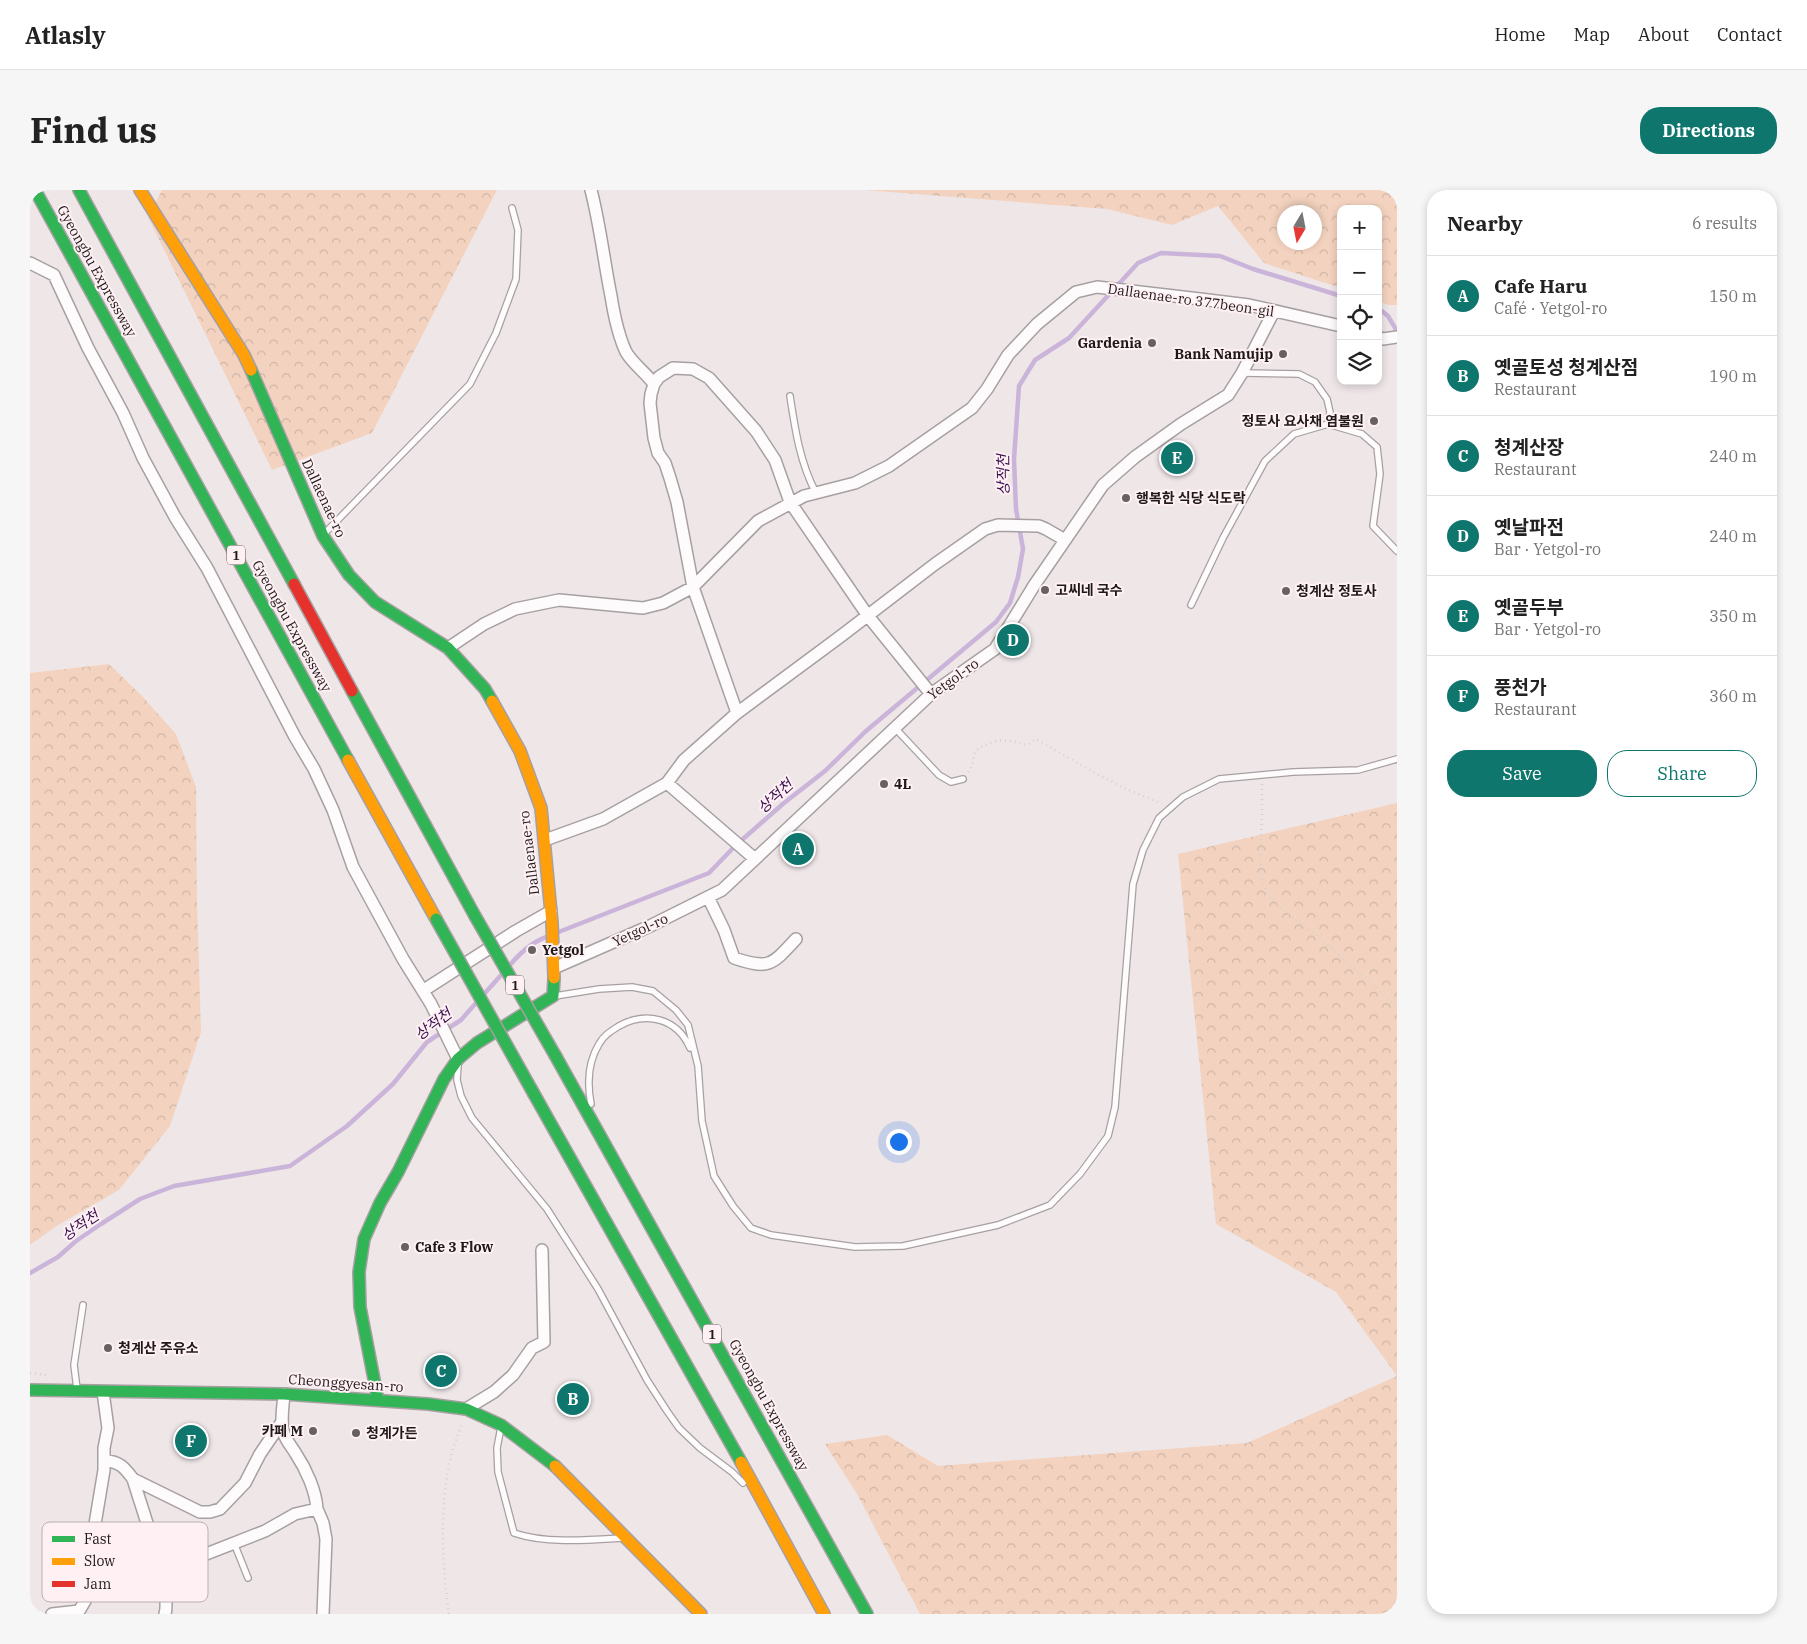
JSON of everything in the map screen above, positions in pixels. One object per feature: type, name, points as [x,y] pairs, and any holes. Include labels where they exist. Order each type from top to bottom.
[{"type":"main road","name":"Gyeongbu Expressway","points":[[35,190],[436,919],[763,1501]]},
{"type":"main road","name":"Gyeongbu Expressway","points":[[79,190],[475,916],[600,1135],[867,1614]]},
{"type":"main road","name":"Dallaenae-ro","points":[[140,190],[244,355],[322,536],[348,575],[375,602],[448,648],[485,690],[520,751],[541,808],[554,968]]},
{"type":"main road","points":[[378,1400],[360,1307],[359,1272],[364,1239],[380,1202],[398,1172],[444,1079],[458,1059],[477,1042],[553,996],[554,968]]},
{"type":"main road","name":"Cheonggyesan-ro","points":[[30,1390],[284,1394],[428,1404],[466,1410],[501,1425],[556,1467],[701,1614]]},
{"type":"main road","name":"1","points":[[763,1501],[824,1614]]},
{"type":"street","points":[[591,190],[602,241],[604,265],[618,328],[628,354],[654,384]]},
{"type":"street","points":[[30,263],[54,275],[88,348],[123,413],[144,458],[175,516],[207,568],[314,770],[332,810],[352,866],[403,958],[432,1004],[458,1059]]},
{"type":"street","name":"Dallaenae-ro 377beon-gil","points":[[448,648],[484,624],[515,609],[559,600],[643,608],[663,603],[692,587],[758,521],[790,502],[855,482],[889,466],[972,408],[987,389],[1008,355],[1038,324],[1076,292],[1097,287],[1219,301],[1337,325]]},
{"type":"street","name":"Yetgol-ro","points":[[554,968],[650,926],[722,890],[931,694],[995,649],[1035,584],[1103,485],[1135,457],[1181,424],[1228,395],[1242,374],[1274,311]]},
{"type":"street","points":[[1382,338],[1397,337]]},
{"type":"street","points":[[737,713],[692,587],[677,502],[665,464],[658,453],[654,438],[650,403],[654,384],[659,377],[673,368],[693,369],[709,378],[742,414],[764,442],[775,460],[790,502],[868,616],[931,694]]},
{"type":"street","points":[[544,840],[604,818],[667,783],[684,760],[737,713],[868,616],[966,540],[985,529],[1004,524],[1030,525],[1042,527],[1066,540]]},
{"type":"street","points":[[667,783],[755,859]]},
{"type":"street","points":[[708,897],[724,930],[734,958],[754,965],[775,962],[796,940]]},
{"type":"street","points":[[424,990],[516,931],[551,917]]},
{"type":"street","points":[[466,1410],[494,1392],[513,1376],[532,1348],[544,1342],[542,1250]]},
{"type":"street","points":[[95,1522],[105,1461],[104,1448],[108,1428],[103,1392]]},
{"type":"street","points":[[284,1394],[281,1423],[288,1444],[296,1453],[307,1476],[323,1523],[326,1540],[323,1614]]},
{"type":"street","points":[[133,1479],[200,1512],[220,1508],[245,1483],[260,1454],[281,1423]]},
{"type":"street","points":[[105,1461],[113,1461],[125,1468],[133,1479],[146,1522]]},
{"type":"street","points":[[208,1553],[265,1531],[296,1514],[317,1509]]},
{"type":"street","points":[[52,1614],[79,1611],[84,1602]]},
{"type":"lane","points":[[322,536],[470,384],[496,333],[516,279],[518,230],[512,208]]},
{"type":"lane","points":[[1242,374],[1299,374],[1315,382],[1327,399],[1330,412],[1328,424]]},
{"type":"lane","points":[[790,396],[795,430],[802,457],[808,478],[816,493]]},
{"type":"lane","points":[[1191,605],[1223,538],[1266,461],[1294,434],[1328,424],[1362,434],[1377,447],[1380,474],[1373,526],[1397,550]]},
{"type":"lane","points":[[894,727],[939,775],[951,782],[963,779]]},
{"type":"lane","points":[[553,996],[599,989],[632,987],[653,991],[676,1010],[688,1025],[698,1066],[702,1121],[714,1176],[733,1206],[751,1228],[771,1235],[855,1247],[902,1246],[998,1225],[1050,1205],[1080,1174],[1108,1136],[1114,1107],[1132,884],[1142,850],[1159,818],[1182,798],[1219,779],[1358,770],[1397,759]]},
{"type":"lane","points":[[600,1135],[590,1098],[589,1074],[592,1059],[599,1042],[608,1032],[634,1020],[646,1018],[666,1022],[681,1032],[698,1066]]},
{"type":"lane","points":[[458,1059],[457,1080],[461,1096],[472,1118],[547,1209],[598,1289],[647,1380],[667,1411],[680,1428],[700,1448],[732,1472],[763,1501]]},
{"type":"lane","points":[[78,1391],[74,1365],[83,1305]]},
{"type":"lane","points":[[501,1425],[497,1448],[498,1472],[514,1533],[531,1538],[576,1540],[627,1538]]},
{"type":"lane","points":[[234,1543],[248,1578]]},
{"type":"path","points":[[963,779],[971,769],[975,750],[986,744],[1003,739],[1028,745],[1036,739],[1126,789],[1171,808]]},
{"type":"path","points":[[1262,775],[1260,857],[1263,884],[1268,895],[1278,906],[1322,939],[1397,1007]]},
{"type":"path","points":[[449,1614],[444,1556],[444,1504],[451,1455],[466,1410]]},
{"type":"green space","points":[[162,190],[497,190],[372,433],[272,470],[148,217]]},
{"type":"green space","points":[[864,190],[1397,190],[1397,305],[1382,302],[1382,205],[1337,205],[1337,287],[1264,263],[1218,206],[1172,225],[1107,209]]},
{"type":"green space","points":[[109,664],[142,696],[176,734],[196,787],[201,1032],[170,1126],[119,1190],[58,1225],[30,1245],[30,673]]},
{"type":"green space","points":[[1397,803],[1397,1376],[1336,1292],[1216,1224],[1178,854]]},
{"type":"green space","points":[[1397,1376],[1397,1614],[920,1614],[857,1494],[825,1444],[887,1435],[938,1466],[1247,1443]]},
{"type":"waterway","name":"상적천","points":[[556,933],[709,873],[735,846],[784,803],[825,771],[866,731],[996,622],[1010,603],[1018,577],[1023,549],[1016,509],[1014,459],[1019,386],[1035,360],[1069,338],[1138,263],[1161,253],[1220,256],[1253,269],[1338,295]]},
{"type":"waterway","name":"상적천","points":[[1382,311],[1388,316],[1397,331]]},
{"type":"waterway","name":"상적천","points":[[510,965],[527,948],[549,936]]},
{"type":"waterway","name":"상적천","points":[[485,993],[503,973]]},
{"type":"waterway","name":"상적천","points":[[30,1273],[58,1257],[76,1241],[140,1199],[174,1186],[290,1166],[347,1126],[393,1084],[427,1042],[461,1020],[476,1003]]},
{"type":"traffic: fast","points":[[35,190],[348,760]]},
{"type":"traffic: fast","points":[[79,190],[294,584]]},
{"type":"traffic: fast","points":[[251,370],[323,536],[349,575],[375,602],[448,648],[485,689],[492,701]]},
{"type":"traffic: fast","points":[[352,691],[475,916]]},
{"type":"traffic: fast","points":[[475,916],[555,1055]]},
{"type":"traffic: fast","points":[[436,919],[534,1094]]},
{"type":"traffic: fast","points":[[378,1400],[360,1307],[359,1272],[364,1239],[380,1203],[398,1172],[444,1079],[458,1059],[477,1043],[553,996],[554,978]]},
{"type":"traffic: fast","points":[[555,1055],[867,1614]]},
{"type":"traffic: fast","points":[[534,1094],[741,1462]]},
{"type":"traffic: fast","points":[[30,1390],[284,1394],[428,1404],[466,1409],[501,1425],[555,1466]]},
{"type":"traffic: slow","points":[[140,190],[244,355],[251,370]]},
{"type":"traffic: slow","points":[[492,701],[520,751],[541,808],[552,923],[554,978]]},
{"type":"traffic: slow","points":[[348,760],[436,919]]},
{"type":"traffic: slow","points":[[741,1462],[824,1614]]},
{"type":"traffic: slow","points":[[555,1466],[701,1614]]},
{"type":"traffic: jam","points":[[294,584],[352,691]]},
{"type":"place","name":"Gardenia","points":[[1152,343]]},
{"type":"place","name":"Bank Namujip","points":[[1283,354]]},
{"type":"place","name":"정토사 요사채 염불원","points":[[1374,421]]},
{"type":"place","name":"옛골두부","points":[[1177,458]]},
{"type":"place","name":"행복한 식당 식도락","points":[[1126,498]]},
{"type":"place","name":"고씨네 국수","points":[[1045,590]]},
{"type":"place","name":"청계산 정토사","points":[[1286,591]]},
{"type":"place","name":"옛날파전","points":[[1013,640]]},
{"type":"place","name":"4L","points":[[884,784]]},
{"type":"place","name":"Cafe Haru","points":[[798,849]]},
{"type":"place","name":"Yetgol","points":[[532,950]]},
{"type":"place","name":"Cafe 3 Flow","points":[[405,1247]]},
{"type":"place","name":"청계산 주유소","points":[[108,1348]]},
{"type":"place","name":"청계산장","points":[[441,1371]]},
{"type":"place","name":"옛골토성 청계산점","points":[[573,1399]]},
{"type":"place","name":"카페 M","points":[[313,1431]]},
{"type":"place","name":"청계가든","points":[[356,1433]]},
{"type":"place","name":"풍천가","points":[[191,1441]]}]
